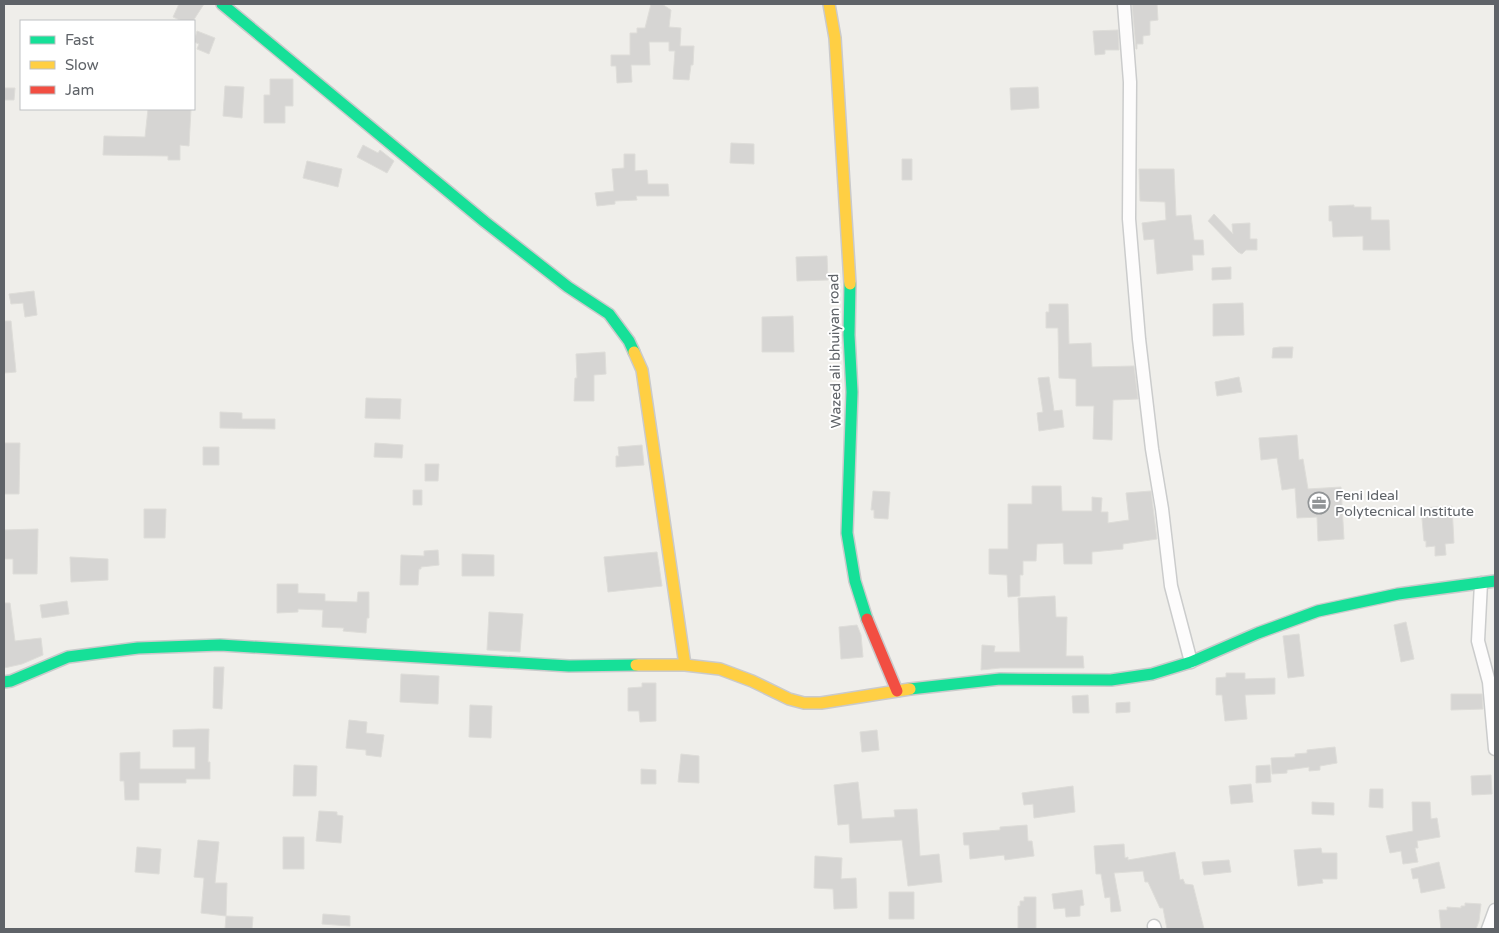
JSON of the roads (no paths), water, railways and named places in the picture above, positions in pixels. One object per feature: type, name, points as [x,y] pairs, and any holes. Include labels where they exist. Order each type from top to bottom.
[{"type":"street","points":[[222,4],[484,222],[568,287],[609,314],[629,341],[642,370],[685,665]]},
{"type":"street","name":"Wazed ali bhuiyan road","points":[[830,4],[835,38],[850,281],[849,335],[852,392],[847,533],[856,581],[868,623],[897,691]]},
{"type":"street","points":[[1124,4],[1130,82],[1129,219],[1139,339],[1171,586],[1191,662]]},
{"type":"street","points":[[4,682],[11,681],[68,657],[138,648],[220,645],[569,666],[685,665],[720,669],[789,699],[804,703],[821,703],[897,691],[1000,679],[1112,680],[1152,674],[1191,662],[1258,633],[1318,611],[1398,594],[1495,581]]},
{"type":"street","points":[[1481,583],[1478,641],[1489,682],[1495,749]]},
{"type":"street","points":[[1488,929],[1495,910]]},
{"type":"place","name":"Feni Ideal Polytecnical Institute","points":[[1319,503]]}]
